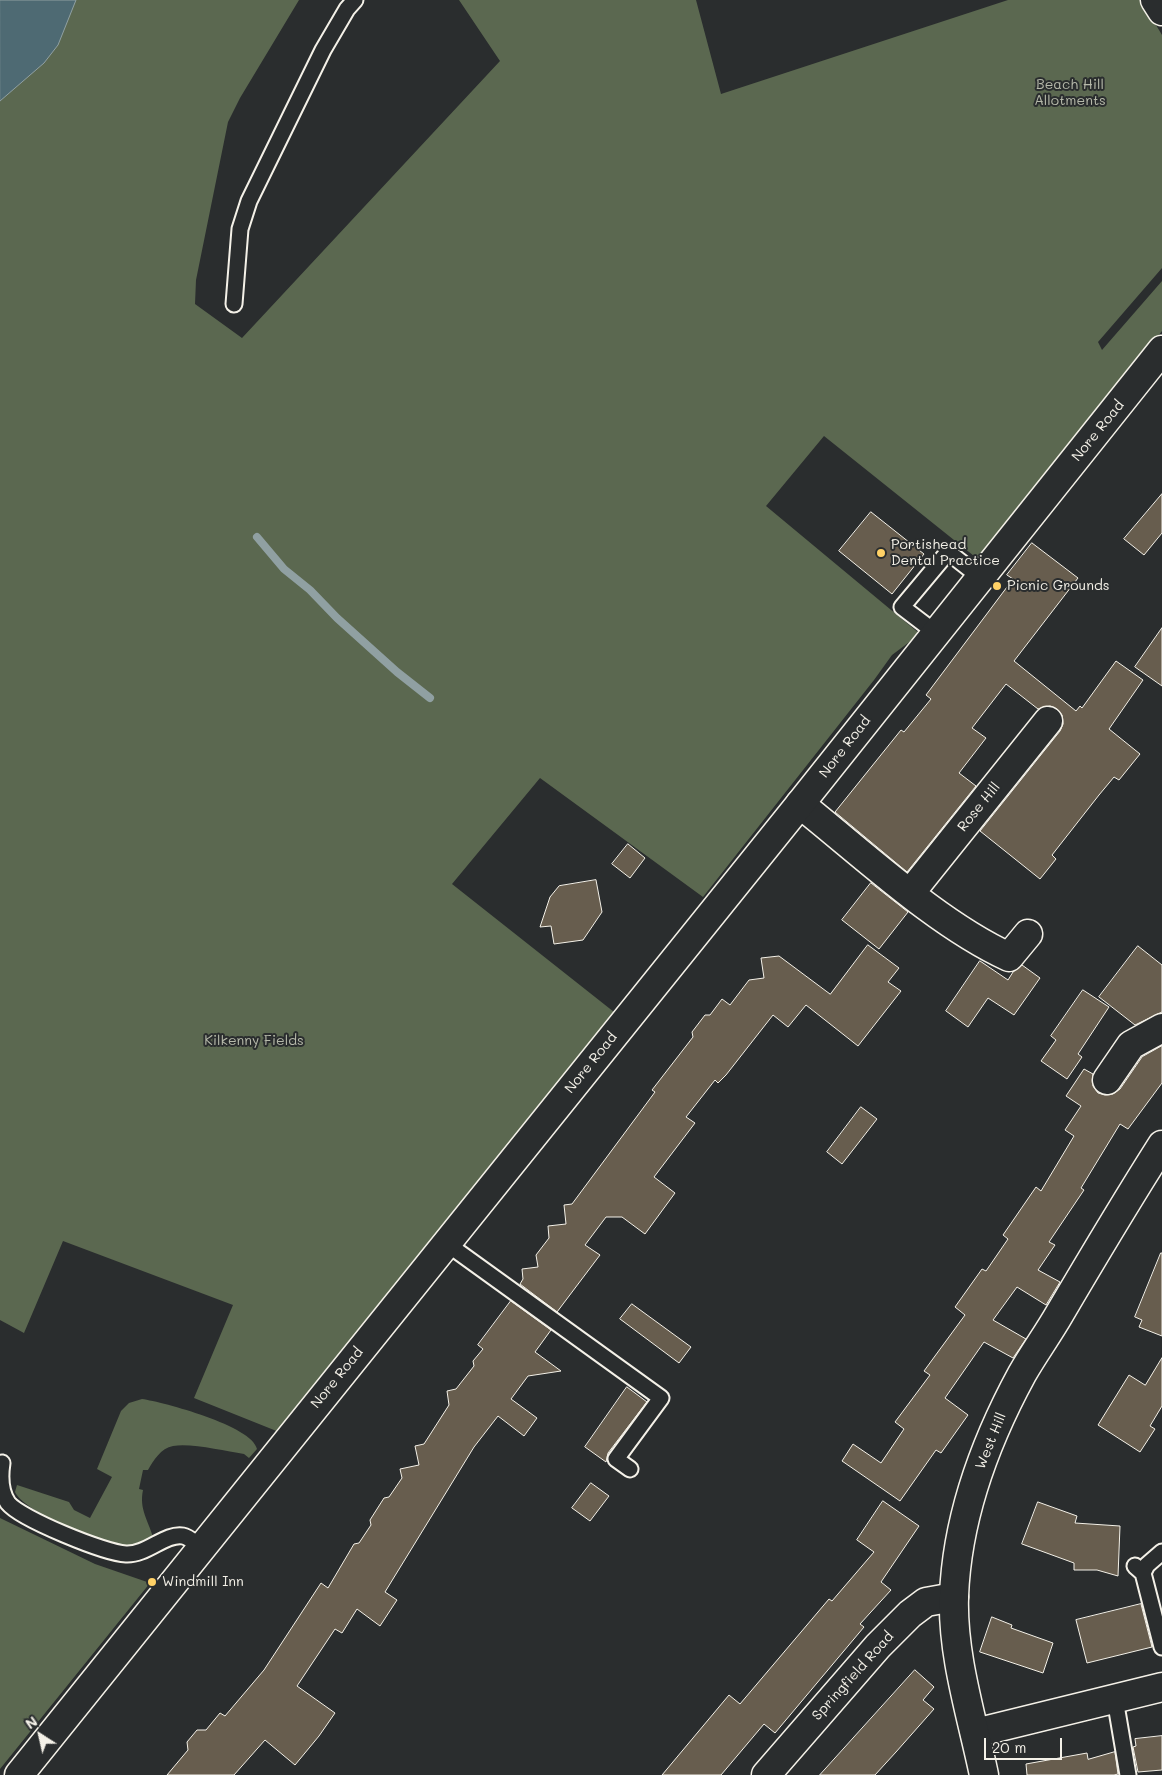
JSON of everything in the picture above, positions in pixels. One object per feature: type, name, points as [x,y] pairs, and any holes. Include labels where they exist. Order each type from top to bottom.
[{"type":"street","points":[[1156,0],[1162,11]]},
{"type":"street","name":"Nore Road","points":[[19,1775],[800,804],[1162,350]]},
{"type":"street","name":"Rose Hill","points":[[911,892],[1048,721]]},
{"type":"street","points":[[800,804],[911,892],[974,938],[1009,957],[1028,934]]},
{"type":"street","points":[[1107,1080],[1131,1044],[1162,1028]]},
{"type":"street","name":"West Hill","points":[[984,1775],[956,1643],[954,1596],[962,1534],[973,1489],[986,1447],[1001,1413],[1023,1372],[1162,1145]]},
{"type":"street","name":"Springfield Road","points":[[766,1775],[878,1646],[906,1619],[926,1602],[954,1596]]},
{"type":"street","points":[[975,1733],[1162,1687]]},
{"type":"lane","points":[[234,304],[240,229],[249,201],[323,50],[347,9],[355,0]]},
{"type":"lane","points":[[936,633],[902,607],[948,552],[980,577]]},
{"type":"lane","points":[[446,1243],[661,1398],[616,1459],[630,1469]]},
{"type":"lane","points":[[1,1462],[0,1486],[8,1503],[29,1518],[75,1538],[124,1554],[144,1552],[175,1536],[183,1536],[202,1548]]},
{"type":"lane","points":[[1162,1552],[1147,1565],[1139,1569],[1162,1647]]},
{"type":"lane","points":[[1115,1699],[1128,1775]]},
{"type":"green space","name":"Kilkenny Fields","points":[[0,0],[299,0],[240,98],[228,122],[196,280],[195,304],[242,338],[500,61],[459,0],[696,0],[721,94],[1008,0],[1141,0],[1162,35],[1162,268],[1098,342],[1102,350],[1162,281],[1162,331],[979,560],[824,436],[766,506],[920,634],[892,655],[703,897],[540,778],[452,884],[614,1012],[279,1432],[194,1398],[233,1305],[63,1241],[24,1333],[0,1320]]},
{"type":"green space","points":[[142,1399],[206,1416],[240,1432],[252,1440],[257,1449],[249,1458],[244,1454],[181,1445],[169,1447],[161,1452],[148,1470],[143,1470],[139,1489],[143,1490],[143,1509],[153,1537],[136,1545],[116,1546],[106,1544],[77,1533],[31,1508],[15,1492],[17,1485],[69,1502],[74,1510],[90,1518],[112,1477],[97,1469],[121,1411],[129,1403]]},
{"type":"green space","points":[[0,1518],[95,1564],[150,1583],[0,1769]]},
{"type":"water","points":[[0,0],[76,0],[58,45],[44,63],[0,101]]},
{"type":"building","points":[[1162,494],[1162,533],[1144,555],[1124,539]]},
{"type":"building","name":"Portishead Dental Practice","points":[[871,512],[924,554],[892,594],[839,551]]},
{"type":"building","points":[[1032,543],[1078,578],[1014,661],[1076,711],[1080,706],[1082,708],[1116,661],[1143,680],[1109,729],[1140,754],[1119,780],[1114,777],[1099,795],[1052,855],[1056,859],[1040,879],[980,831],[1060,731],[1063,724],[1062,715],[1057,709],[1050,706],[1038,709],[1006,684],[972,728],[986,738],[959,773],[976,786],[907,872],[835,812],[901,730],[904,732],[931,699],[926,695],[1013,579],[1007,575]]},
{"type":"building","points":[[1162,628],[1162,686],[1135,667]]},
{"type":"building","points":[[628,844],[645,858],[630,878],[612,864]]},
{"type":"building","points":[[596,880],[602,912],[583,940],[554,944],[551,926],[540,927],[550,897],[559,886]]},
{"type":"building","points":[[871,883],[908,912],[879,949],[842,920]]},
{"type":"building","points":[[868,945],[899,968],[888,982],[901,991],[858,1046],[806,1005],[788,1027],[773,1015],[726,1075],[718,1083],[715,1080],[686,1117],[695,1123],[654,1177],[675,1193],[645,1234],[622,1217],[606,1217],[585,1245],[600,1255],[557,1312],[520,1284],[523,1279],[522,1269],[538,1267],[536,1255],[549,1238],[548,1226],[566,1224],[564,1205],[572,1204],[655,1092],[652,1090],[693,1037],[692,1032],[705,1015],[710,1015],[722,999],[730,1005],[749,980],[764,978],[761,958],[779,956],[830,994]]},
{"type":"building","points":[[1138,946],[1162,965],[1162,1012],[1135,1025],[1099,997]]},
{"type":"building","points":[[980,961],[1008,980],[1013,972],[1022,965],[1040,978],[1014,1015],[988,998],[968,1027],[946,1011]]},
{"type":"building","points":[[1083,990],[1109,1007],[1078,1054],[1082,1057],[1067,1079],[1041,1061],[1056,1040],[1051,1036]]},
{"type":"building","points":[[1162,1046],[1162,1083],[1128,1129],[1120,1124],[1081,1188],[1084,1190],[1049,1242],[1055,1245],[1038,1270],[1060,1282],[1046,1305],[1017,1287],[993,1320],[1026,1339],[1013,1358],[984,1342],[945,1398],[968,1415],[941,1453],[936,1450],[900,1501],[842,1461],[853,1444],[881,1463],[904,1429],[895,1422],[930,1375],[924,1371],[965,1315],[955,1307],[982,1269],[986,1271],[1008,1239],[1003,1235],[1036,1187],[1041,1191],[1074,1136],[1065,1130],[1081,1106],[1066,1096],[1084,1069],[1093,1074],[1093,1086],[1098,1093],[1105,1095],[1113,1094],[1120,1089],[1142,1057]]},
{"type":"building","points":[[861,1107],[877,1119],[842,1164],[827,1152]]},
{"type":"building","points":[[1161,1253],[1162,1336],[1139,1327],[1142,1320],[1135,1317]]},
{"type":"building","points":[[511,1301],[551,1330],[535,1352],[561,1371],[528,1376],[511,1399],[537,1418],[524,1436],[498,1416],[474,1447],[385,1592],[397,1600],[380,1626],[357,1609],[342,1633],[335,1629],[297,1686],[335,1713],[319,1736],[295,1765],[265,1740],[234,1775],[167,1775],[188,1750],[187,1742],[197,1730],[206,1730],[220,1713],[225,1716],[264,1670],[321,1583],[328,1588],[354,1544],[359,1543],[371,1525],[370,1520],[384,1498],[389,1497],[402,1478],[400,1469],[419,1465],[415,1446],[424,1444],[449,1405],[447,1391],[456,1389],[474,1366],[473,1361],[483,1349],[478,1345]]},
{"type":"building","points":[[632,1304],[691,1347],[679,1363],[620,1319]]},
{"type":"building","points":[[1162,1358],[1162,1406],[1150,1426],[1155,1429],[1140,1452],[1098,1425],[1129,1375],[1145,1385]]},
{"type":"building","points":[[627,1387],[647,1402],[608,1453],[606,1462],[585,1447]]},
{"type":"building","points":[[591,1483],[609,1496],[590,1521],[572,1508]]},
{"type":"building","points":[[883,1501],[919,1526],[881,1582],[891,1590],[860,1624],[864,1627],[775,1733],[764,1724],[721,1775],[662,1775],[729,1695],[740,1704],[829,1599],[832,1601],[874,1552],[857,1540]]},
{"type":"building","points":[[1038,1502],[1077,1516],[1075,1523],[1120,1526],[1118,1576],[1097,1570],[1074,1570],[1074,1563],[1022,1544]]},
{"type":"building","points":[[1141,1604],[1152,1647],[1087,1663],[1076,1620]]},
{"type":"building","points":[[992,1617],[1012,1625],[1011,1628],[1053,1643],[1043,1673],[980,1652]]},
{"type":"building","points":[[915,1670],[934,1687],[923,1700],[934,1709],[896,1752],[875,1775],[820,1775]]},
{"type":"building","points":[[1162,1736],[1162,1770],[1138,1772],[1133,1747],[1136,1746],[1135,1739]]},
{"type":"building","points":[[1115,1752],[1118,1774],[1027,1775],[1026,1764],[1087,1753],[1088,1759]]},
{"type":"waterway","points":[[257,537],[284,569],[310,590],[337,618],[397,672],[430,698]]},
{"type":"place","name":"Portishead Dental Practice","points":[[881,553]]},
{"type":"place","name":"Picnic Grounds","points":[[997,586]]},
{"type":"place","name":"Windmill Inn","points":[[152,1582]]},
{"type":"park label","name":"Beach Hill Allotments","points":[[1070,94]]}]
